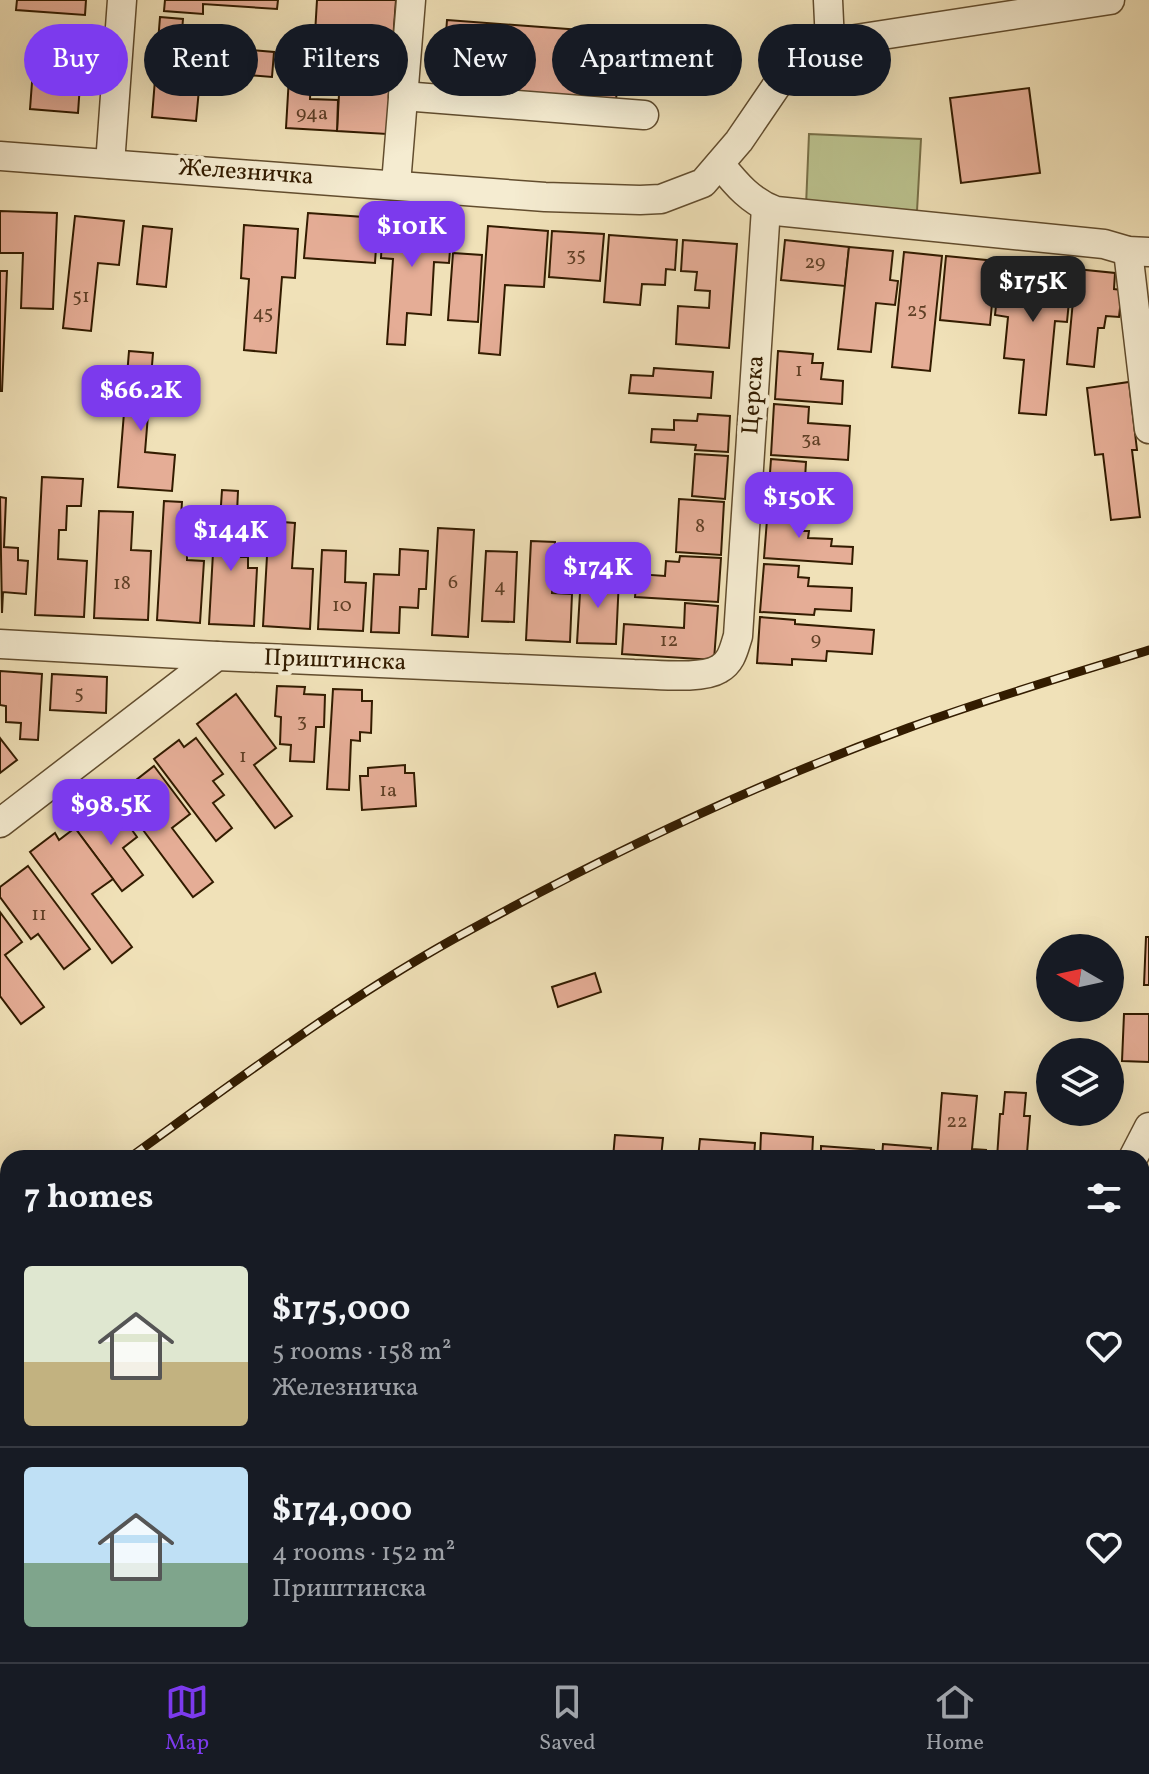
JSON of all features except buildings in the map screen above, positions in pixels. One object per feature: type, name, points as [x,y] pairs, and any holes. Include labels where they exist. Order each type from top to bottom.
[{"type":"street","points":[[110,164],[122,0]]},
{"type":"street","points":[[408,36],[411,0]]},
{"type":"street","points":[[828,0],[829,24]]},
{"type":"street","name":"Железничка","points":[[891,34],[1110,0]]},
{"type":"street","points":[[396,184],[403,96],[644,115]]},
{"type":"street","name":"Железничка","points":[[0,156],[545,197],[661,199],[703,183],[739,141],[770,96]]},
{"type":"street","points":[[720,164],[746,194],[776,211],[1104,244],[1138,252],[1149,429]]},
{"type":"street","name":"Церска","points":[[669,674],[700,674],[720,669],[732,656],[738,636],[766,208]]},
{"type":"street","name":"Приштинска","points":[[0,644],[669,674]]},
{"type":"street","points":[[0,823],[217,656]]},
{"type":"street","points":[[1137,1150],[1149,1127]]},
{"type":"green space","points":[[809,134],[921,139],[917,211],[806,206]]},
{"type":"railway","points":[[140,1150],[296,1038],[382,982],[425,955],[576,874],[740,796],[852,749],[968,707],[1149,650]]}]
